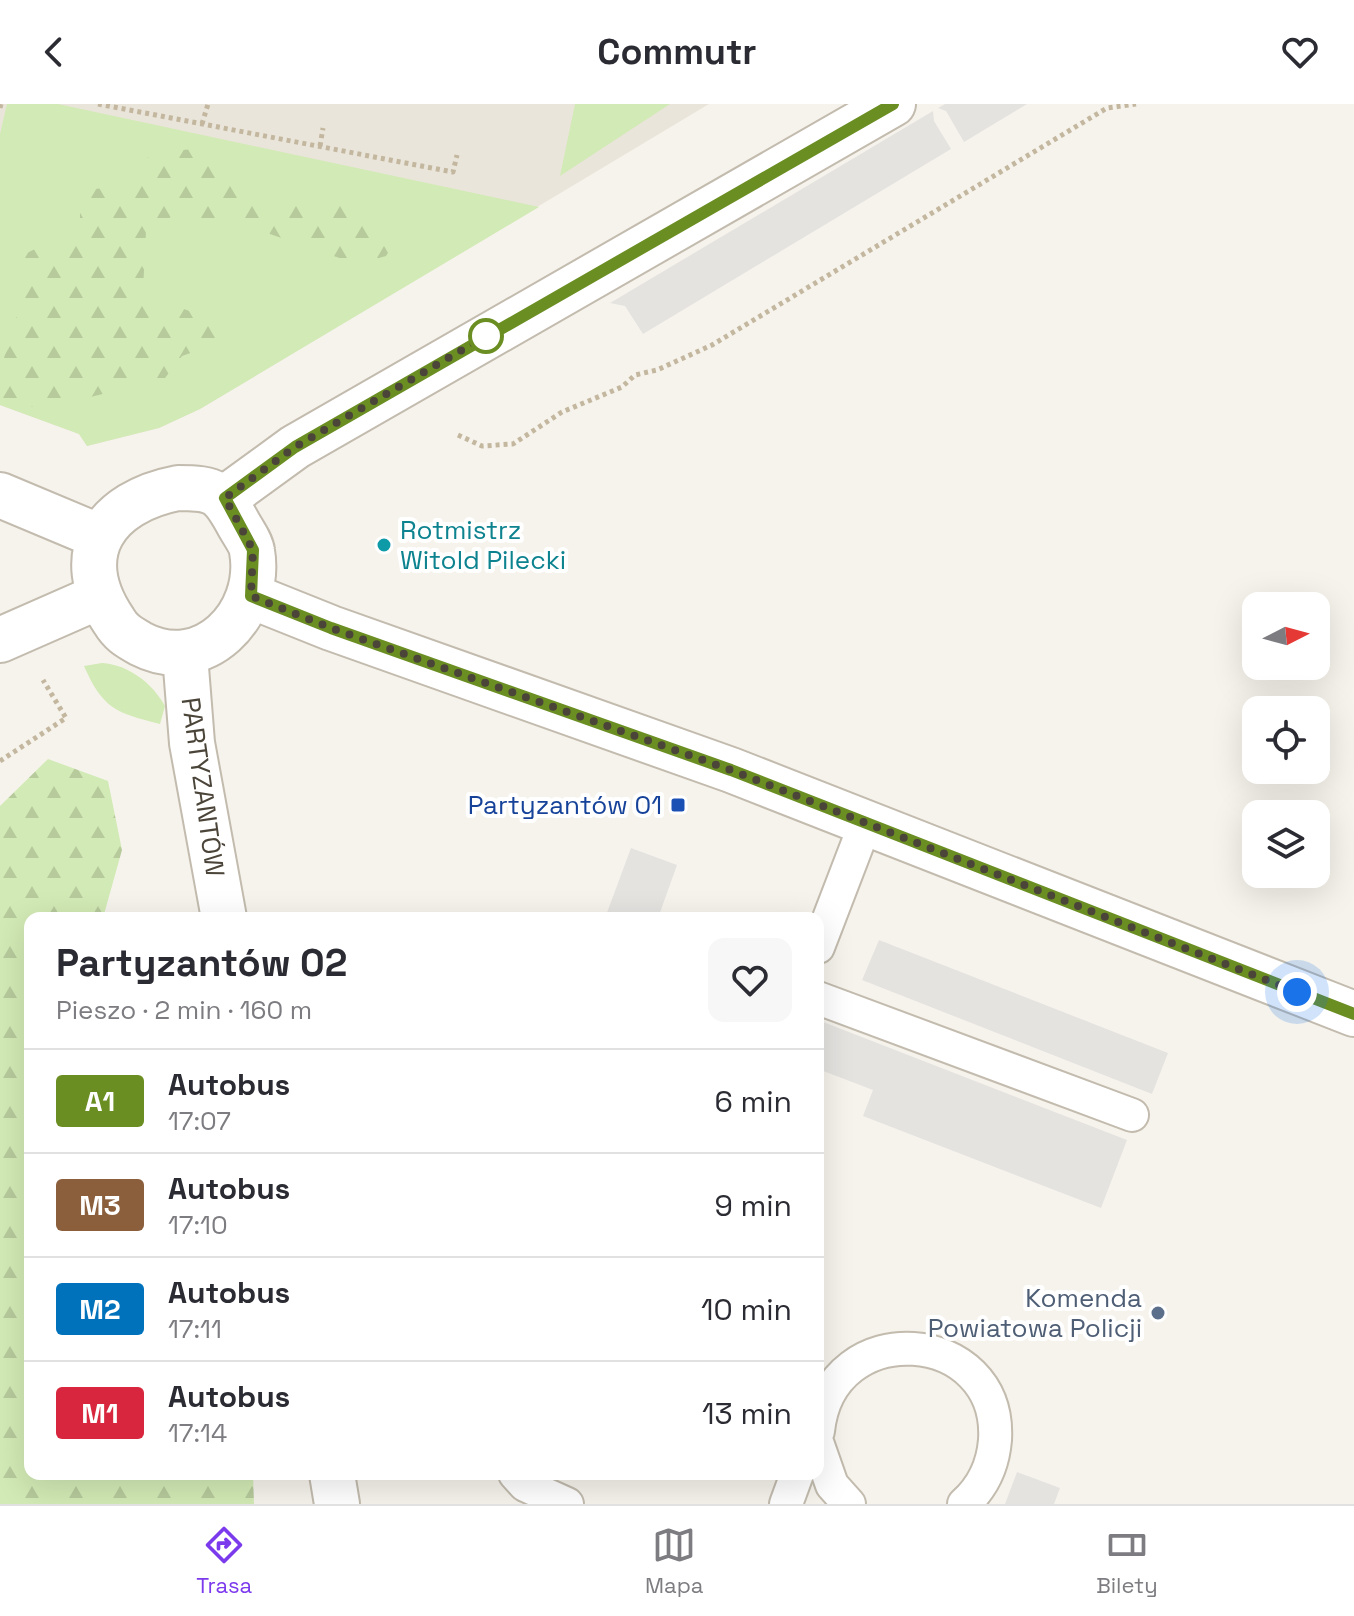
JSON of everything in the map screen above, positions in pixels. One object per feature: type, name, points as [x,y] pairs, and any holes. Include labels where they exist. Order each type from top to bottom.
[{"type":"street","points":[[225,498],[295,447],[893,104]]},
{"type":"street","points":[[178,488],[206,488],[225,498],[253,550],[251,596],[226,633],[185,655],[155,651],[122,634],[98,597],[93,567],[98,536],[121,510],[148,493],[178,488]]},
{"type":"street","points":[[0,495],[98,536]]},
{"type":"street","points":[[251,596],[866,822],[1354,1014]]},
{"type":"street","points":[[0,640],[98,597]]},
{"type":"street","name":"PARTYZANTÓW","points":[[185,655],[192,743],[223,912]]},
{"type":"street","points":[[333,1480],[337,1504]]},
{"type":"lane","points":[[824,931],[866,822]]},
{"type":"lane","points":[[824,1000],[1132,1115]]},
{"type":"lane","points":[[824,1405],[844,1373],[869,1356],[898,1347],[939,1353],[974,1378],[988,1402],[996,1430],[988,1472],[976,1504]]},
{"type":"lane","points":[[824,1462],[832,1485],[849,1504]]},
{"type":"lane","points":[[964,1504],[988,1472]]},
{"type":"lane","points":[[520,1480],[567,1504]]},
{"type":"lane","points":[[786,1504],[795,1480]]},
{"type":"path","points":[[98,104],[453,172],[457,155]]},
{"type":"path","points":[[202,124],[208,104]]},
{"type":"path","points":[[458,435],[482,446],[513,444],[576,405],[622,387],[635,375],[657,370],[712,345],[1107,108],[1136,104]]},
{"type":"path","points":[[320,146],[323,128]]},
{"type":"path","points":[[0,761],[66,718],[44,683]]},
{"type":"shaded area","points":[[0,104],[709,104],[200,409],[159,428],[87,446],[79,434],[0,405]]},
{"type":"shaded area","points":[[945,104],[1027,104],[964,142],[946,111],[938,108]]},
{"type":"shaded area","points":[[933,111],[934,121],[951,149],[643,334],[625,306],[610,303]]},
{"type":"shaded area","points":[[631,848],[677,865],[660,912],[607,912]]},
{"type":"shaded area","points":[[879,940],[1168,1053],[1152,1094],[862,980]]},
{"type":"shaded area","points":[[824,1022],[1127,1140],[1101,1208],[863,1116],[873,1090],[824,1071]]},
{"type":"shaded area","points":[[1017,1472],[1060,1488],[1054,1504],[1005,1504]]},
{"type":"green space","points":[[7,104],[58,104],[539,207],[200,409],[159,428],[87,446],[79,434],[0,405],[0,134]]},
{"type":"green space","points":[[575,104],[670,104],[560,176]]},
{"type":"green space","points":[[177,150],[202,150],[213,154],[256,193],[277,204],[298,206],[340,202],[362,206],[375,217],[394,243],[386,256],[357,264],[226,219],[171,217],[146,231],[143,290],[226,331],[210,346],[182,356],[165,378],[75,401],[32,407],[1,399],[0,371],[17,315],[17,288],[25,254],[45,244],[72,241],[80,220],[80,199],[94,189],[125,186],[147,158]]},
{"type":"green space","points":[[102,663],[130,671],[153,690],[165,706],[160,724],[122,712],[105,700],[84,666]]},
{"type":"green space","points":[[48,759],[108,781],[122,850],[105,912],[24,912],[24,1480],[253,1480],[254,1504],[0,1504],[0,806]]},
{"type":"bus line","name":"A1","points":[[893,104],[295,447],[225,498],[253,550],[251,596],[331,628],[731,770],[1354,1014]]},
{"type":"place","name":"Rotmistrz Witold Pilecki","points":[[384,545]]},
{"type":"place","name":"Partyzantów 01","points":[[678,805]]},
{"type":"place","name":"Komenda Powiatowa Policji","points":[[1158,1313]]},
{"type":"route","points":[[486,336],[295,447],[225,498],[253,550],[251,596],[331,628],[731,770],[1297,992]]}]
